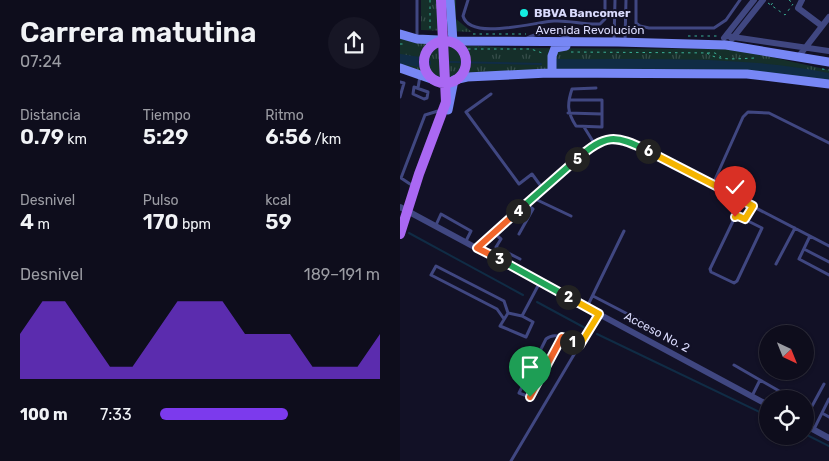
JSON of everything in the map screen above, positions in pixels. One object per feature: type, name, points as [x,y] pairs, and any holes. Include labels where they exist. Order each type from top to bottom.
[{"type":"main road","points":[[437,0],[439,40]]},
{"type":"main road","points":[[400,238],[419,174],[446,102],[441,0]]},
{"type":"main road","points":[[404,211],[450,107],[454,80],[462,74],[465,63],[461,49],[453,41],[450,0]]},
{"type":"main road","points":[[400,34],[453,41]]},
{"type":"main road","points":[[400,238],[404,211],[403,180],[438,111],[442,95],[440,82],[425,70],[427,51],[439,40]]},
{"type":"main road","name":"Avenida Revolución","points":[[453,41],[625,42],[725,40],[829,62]]},
{"type":"main road","points":[[552,72],[552,56],[555,48],[558,46],[585,46],[592,42]]},
{"type":"main road","points":[[400,68],[440,82],[467,78],[552,72],[747,74],[829,84]]},
{"type":"street","points":[[725,40],[754,0]]},
{"type":"street","points":[[725,40],[763,0]]},
{"type":"street","points":[[802,0],[796,6],[822,26]]},
{"type":"street","points":[[799,56],[829,17]]},
{"type":"street","points":[[725,40],[807,46],[829,51]]},
{"type":"street","name":"Acceso No. 2","points":[[404,211],[457,236],[759,400]]},
{"type":"street","points":[[814,430],[829,438]]},
{"type":"lane","points":[[417,0],[417,35]]},
{"type":"lane","points":[[468,0],[463,16],[467,24],[475,28],[513,28],[555,21],[600,24],[605,19],[605,0]]},
{"type":"lane","points":[[614,42],[615,0]]},
{"type":"lane","points":[[625,42],[626,0]]},
{"type":"lane","points":[[636,0],[636,23],[649,28],[714,28],[726,20],[740,0]]},
{"type":"lane","points":[[418,88],[420,76]]},
{"type":"lane","points":[[400,82],[404,83],[400,97]]},
{"type":"lane","points":[[414,87],[418,88],[428,93],[426,99],[413,94],[414,87]]},
{"type":"lane","points":[[568,100],[602,100],[602,126],[576,126],[568,113],[568,100],[572,89],[596,88]]},
{"type":"lane","points":[[492,94],[466,112],[520,184],[532,174],[544,189]]},
{"type":"lane","points":[[712,184],[743,117],[748,112],[769,113],[829,143]]},
{"type":"lane","points":[[568,113],[602,114]]},
{"type":"lane","points":[[584,126],[594,143]]},
{"type":"lane","points":[[477,248],[594,143],[612,139],[629,142],[829,246]]},
{"type":"lane","points":[[533,198],[571,216]]},
{"type":"lane","points":[[519,234],[533,209],[526,204]]},
{"type":"lane","points":[[745,219],[753,206]]},
{"type":"lane","points":[[436,225],[441,214],[471,231],[466,241]]},
{"type":"lane","points":[[738,216],[745,219],[762,228],[737,281],[734,282],[718,276],[710,269],[735,217],[738,216]]},
{"type":"lane","points":[[776,264],[795,228]]},
{"type":"lane","points":[[587,308],[624,231]]},
{"type":"lane","points":[[494,232],[501,239],[496,246],[520,259]]},
{"type":"lane","points":[[810,236],[800,260],[829,275]]},
{"type":"lane","points":[[804,249],[829,262]]},
{"type":"lane","points":[[504,319],[497,309],[431,275],[436,266],[504,301],[508,313]]},
{"type":"lane","points":[[522,316],[540,282]]},
{"type":"lane","points":[[593,296],[645,323]]},
{"type":"lane","points":[[508,313],[522,316],[533,322],[526,337],[500,326],[508,313]]},
{"type":"lane","points":[[511,461],[599,314]]},
{"type":"lane","points":[[562,337],[530,397],[519,393],[546,339],[552,336],[562,337],[580,345]]},
{"type":"lane","points":[[734,365],[759,379]]},
{"type":"lane","points":[[752,396],[760,380],[778,390]]},
{"type":"lane","points":[[814,402],[824,384]]},
{"type":"lane","points":[[814,430],[829,399]]},
{"type":"lane","points":[[822,413],[829,417]]},
{"type":"path","points":[[417,35],[430,32],[430,0]]},
{"type":"path","points":[[775,0],[771,6],[785,15],[796,6]]},
{"type":"path","points":[[473,34],[531,34]]},
{"type":"path","points":[[683,36],[725,40]]},
{"type":"path","points":[[707,53],[724,58],[759,58]]},
{"type":"path","points":[[820,68],[829,70]]},
{"type":"green space","points":[[421,0],[456,0],[456,19],[472,32],[421,30]]},
{"type":"green space","points":[[400,38],[420,43],[515,48],[735,49],[829,70],[829,88],[791,78],[597,74],[429,78],[400,70]]},
{"type":"waterway","points":[[400,59],[426,63]]},
{"type":"waterway","points":[[449,62],[541,64]]},
{"type":"waterway","points":[[556,64],[727,66],[762,68],[829,78]]},
{"type":"waterway","points":[[409,233],[523,295]]},
{"type":"waterway","points":[[537,302],[587,329]]},
{"type":"waterway","points":[[597,334],[759,412]]},
{"type":"waterway","points":[[814,438],[829,446]]},
{"type":"place","name":"BBVA Bancomer","points":[[524,13]]},
{"type":"route","points":[[530,397],[562,337],[580,345],[599,314],[477,248],[594,143],[612,139],[629,142],[753,206],[745,219],[738,216],[735,217]]}]
